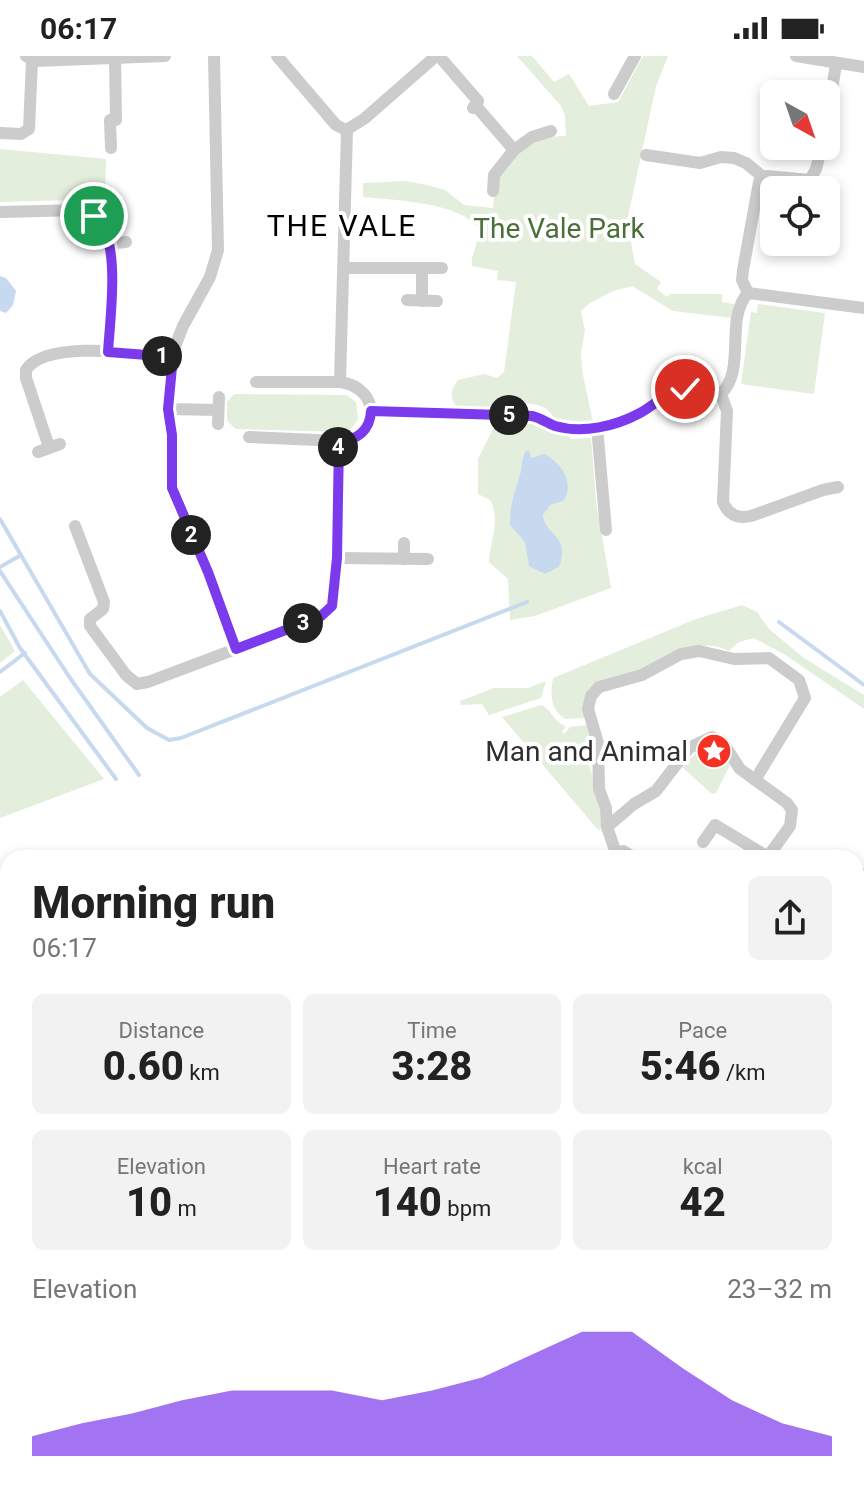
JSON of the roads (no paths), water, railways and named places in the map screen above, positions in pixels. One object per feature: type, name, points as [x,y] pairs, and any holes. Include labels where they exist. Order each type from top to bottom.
[{"type":"street","points":[[0,133],[21,134],[29,129],[29,58],[165,56]]},
{"type":"street","points":[[214,56],[218,250],[210,277],[180,333],[173,357],[168,409],[174,497],[208,572],[236,649]]},
{"type":"street","points":[[277,56],[336,125],[347,130]]},
{"type":"street","points":[[347,130],[438,56],[478,101],[474,107],[514,150]]},
{"type":"street","points":[[614,94],[635,56]]},
{"type":"street","points":[[796,56],[864,67]]},
{"type":"street","points":[[111,148],[110,120],[116,120],[115,57]]},
{"type":"street","points":[[834,80],[836,64]]},
{"type":"street","points":[[340,382],[347,130]]},
{"type":"street","points":[[493,191],[494,175],[514,150],[532,137],[551,131]]},
{"type":"street","points":[[646,155],[700,163],[721,157],[734,158],[762,176]]},
{"type":"street","points":[[485,164],[494,175]]},
{"type":"street","points":[[760,183],[743,270],[742,280],[748,293],[740,310],[732,374],[721,394],[727,411],[723,502],[730,513],[741,517],[751,516],[838,487]]},
{"type":"street","points":[[0,212],[82,210],[100,223],[108,244],[111,289],[108,352]]},
{"type":"street","points":[[108,244],[126,242]]},
{"type":"street","points":[[344,268],[442,268]]},
{"type":"street","points":[[422,268],[422,301]]},
{"type":"street","points":[[748,293],[864,308]]},
{"type":"street","points":[[407,300],[437,301]]},
{"type":"street","points":[[49,448],[26,378],[26,368],[35,360],[55,354],[108,352],[173,357]]},
{"type":"street","points":[[249,437],[339,441],[354,438],[364,431],[370,421],[371,411],[365,393],[357,386],[340,382],[256,382]]},
{"type":"street","points":[[371,411],[532,416],[559,427],[597,427],[614,425],[631,418],[674,391],[689,389],[721,394]]},
{"type":"street","points":[[168,409],[218,410]]},
{"type":"street","points":[[597,427],[606,530]]},
{"type":"street","points":[[75,526],[104,602],[103,609],[90,621],[92,630],[135,683],[148,682],[327,613],[335,599],[339,441]]},
{"type":"street","points":[[404,543],[404,559]]},
{"type":"street","points":[[337,558],[428,559]]},
{"type":"street","points":[[612,850],[606,808],[599,789],[599,751],[590,720],[590,699],[599,687],[642,675],[686,653],[712,652],[734,659],[769,658],[790,671],[803,687],[803,705],[755,780]]},
{"type":"street","points":[[607,827],[634,804],[656,791],[689,748],[712,737],[722,741],[736,765],[787,803],[793,813],[790,826],[773,850]]},
{"type":"street","points":[[703,842],[715,825],[754,850]]},
{"type":"water","points":[[0,276],[6,278],[16,291],[13,305],[6,313],[0,311]]},
{"type":"water","points":[[526,451],[529,451],[531,458],[544,454],[550,458],[561,468],[567,481],[567,494],[563,501],[550,505],[543,515],[562,548],[559,567],[545,574],[529,566],[525,542],[510,525],[512,504]]},
{"type":"waterway","points":[[0,519],[90,674],[147,728],[169,740],[181,738],[527,602]]},
{"type":"waterway","points":[[0,567],[21,555]]},
{"type":"waterway","points":[[0,571],[70,678],[139,775]]},
{"type":"waterway","points":[[0,611],[20,648],[116,779]]},
{"type":"waterway","points":[[779,622],[864,685]]},
{"type":"waterway","points":[[0,672],[25,653]]},
{"type":"place","name":"Man and Animal","points":[[714,751]]},
{"type":"district","name":"THE VALE","points":[[342,226]]},
{"type":"park label","name":"The Vale Park","points":[[559,228]]}]
